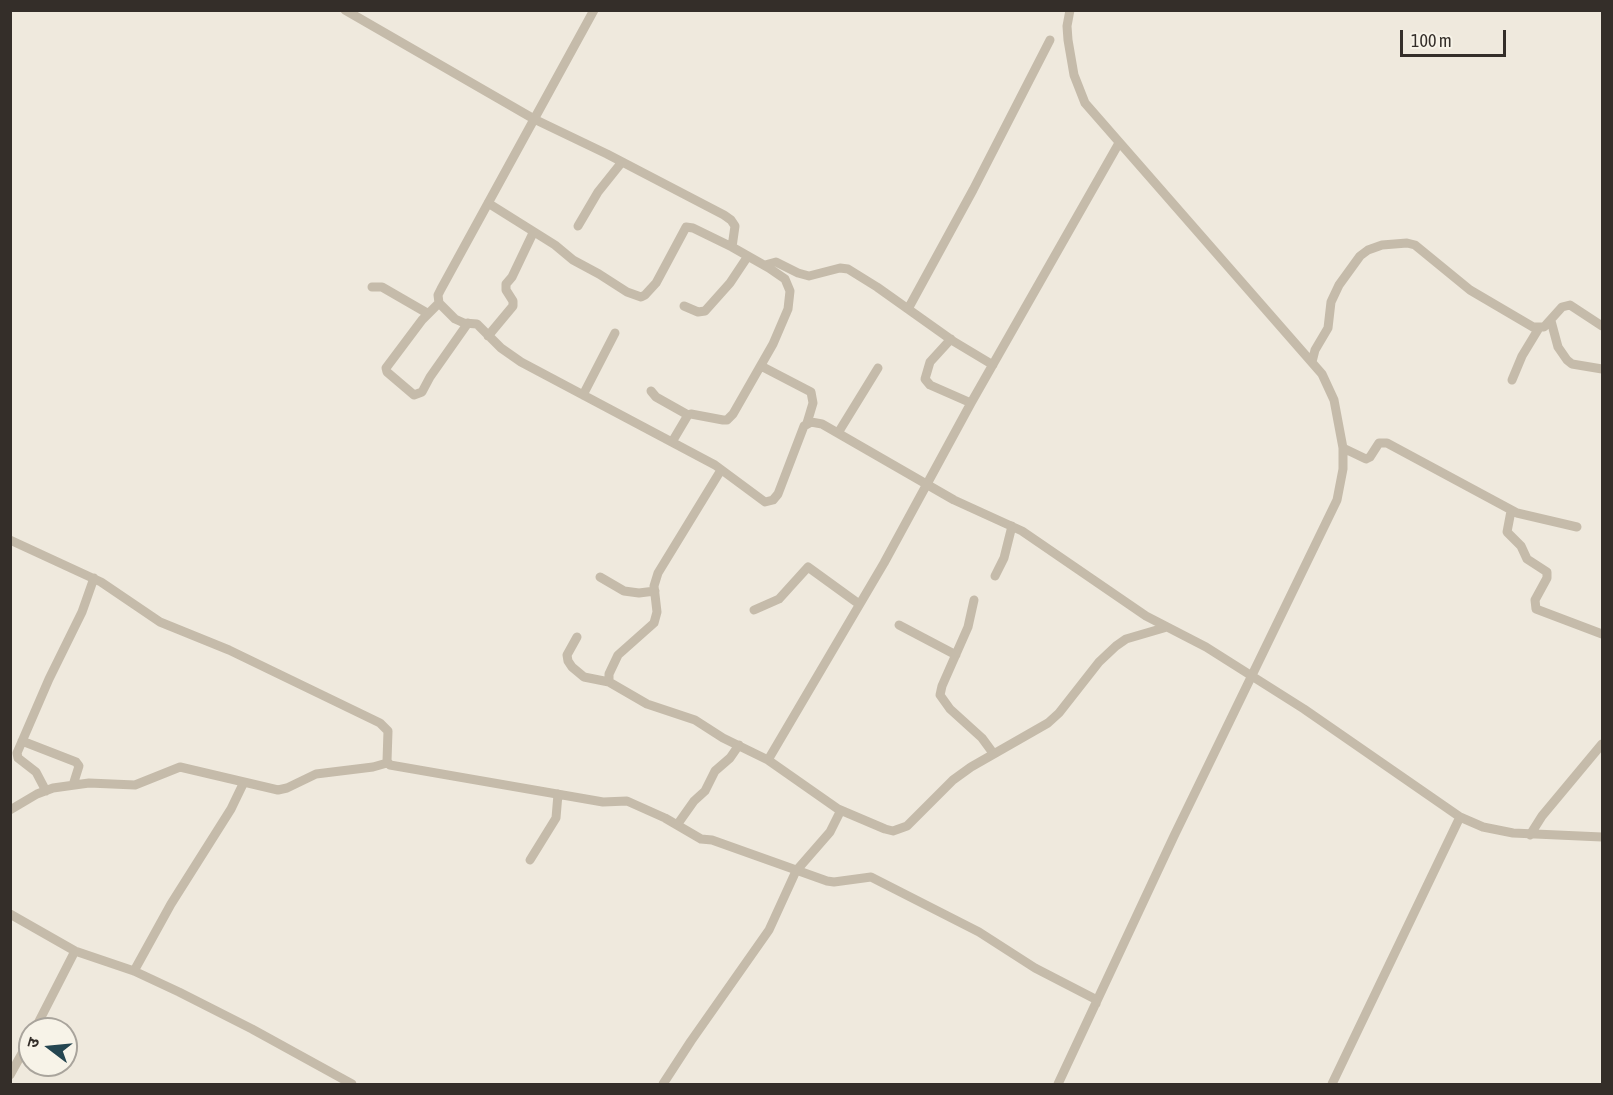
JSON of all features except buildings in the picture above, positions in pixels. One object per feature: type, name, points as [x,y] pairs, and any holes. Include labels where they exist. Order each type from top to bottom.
[{"type":"street","points":[[345,10],[534,119],[622,162],[731,220],[735,226],[732,247]]},
{"type":"street","points":[[594,10],[441,289],[438,295],[439,303],[455,319],[477,324],[501,348],[521,362],[672,442],[721,470],[768,502],[778,494],[813,403],[811,392],[761,366]]},
{"type":"street","points":[[1058,1084],[1095,1001],[1336,500],[1343,469],[1343,448],[1334,400],[1327,384],[1312,362],[1092,113],[1078,90],[1068,40],[1067,26],[1070,10]]},
{"type":"street","points":[[908,309],[968,200],[1050,40]]},
{"type":"street","points":[[768,760],[820,674],[1119,143]]},
{"type":"street","points":[[578,226],[598,192],[622,162]]},
{"type":"street","points":[[488,203],[555,245],[573,260],[627,292],[640,297],[656,283],[686,227],[693,228],[732,247],[785,279],[791,298],[781,326],[761,366],[730,418],[723,420],[688,415],[656,397],[651,391]]},
{"type":"street","points":[[488,336],[513,306],[512,298],[506,290],[506,284],[512,277],[533,233]]},
{"type":"street","points":[[1312,362],[1318,345],[1328,328],[1331,302],[1339,285],[1360,256],[1382,245],[1407,243],[1414,245],[1470,290],[1527,325],[1544,327],[1562,307],[1570,305],[1602,326]]},
{"type":"street","points":[[684,306],[698,312],[705,311],[730,283],[748,256]]},
{"type":"street","points":[[765,265],[776,262],[809,276],[840,268],[848,269],[993,365]]},
{"type":"street","points":[[372,287],[382,287],[427,313]]},
{"type":"street","points":[[439,303],[427,313],[386,370],[414,395],[422,392],[468,323]]},
{"type":"street","points":[[1551,321],[1558,347],[1567,360],[1572,364],[1602,369]]},
{"type":"street","points":[[1512,380],[1522,356],[1539,328]]},
{"type":"street","points":[[583,395],[615,333]]},
{"type":"street","points":[[951,339],[930,362],[925,379],[930,385],[971,403]]},
{"type":"street","points":[[838,433],[878,368]]},
{"type":"street","points":[[672,442],[688,415]]},
{"type":"street","points":[[807,423],[815,422],[838,433],[954,500],[1012,526],[1137,610],[1206,647],[1348,738],[1460,817],[1489,829],[1530,835],[1602,837]]},
{"type":"street","points":[[1343,448],[1366,459],[1370,457],[1379,443],[1387,442],[1511,511],[1577,527]]},
{"type":"street","points":[[609,682],[609,674],[618,655],[654,623],[657,612],[654,586],[658,573],[721,470]]},
{"type":"street","points":[[1511,511],[1507,532],[1521,546],[1527,559],[1547,572],[1547,578],[1535,600],[1536,609],[1602,634]]},
{"type":"street","points":[[995,576],[1004,558],[1012,526]]},
{"type":"street","points":[[10,540],[94,578],[160,622],[229,650],[380,723],[388,731],[387,764]]},
{"type":"street","points":[[754,610],[779,599],[808,567],[859,604]]},
{"type":"street","points":[[46,791],[36,772],[17,756],[49,679],[82,612],[94,578]]},
{"type":"street","points":[[600,578],[617,589],[631,593],[655,591]]},
{"type":"street","points":[[974,600],[968,627],[940,695],[950,710],[982,738],[993,753]]},
{"type":"street","points":[[899,625],[956,655]]},
{"type":"street","points":[[577,637],[567,657],[572,668],[584,676],[609,682],[647,704],[695,720],[723,738],[768,760],[841,810],[893,831],[907,826],[953,780],[993,753],[1048,723],[1059,713],[1099,662],[1116,646],[1126,639],[1167,627]]},
{"type":"street","points":[[22,741],[76,762],[79,766],[73,785]]},
{"type":"street","points":[[1530,835],[1542,816],[1602,744]]},
{"type":"street","points":[[677,825],[694,801],[705,792],[715,771],[730,758],[739,745]]},
{"type":"street","points":[[10,810],[46,791],[89,783],[135,785],[180,767],[282,790],[316,774],[387,764],[603,802],[627,801],[701,839],[712,840],[827,882],[865,877],[876,879],[979,932],[1035,968],[1095,1001]]},
{"type":"street","points":[[134,971],[171,904],[231,809],[244,782]]},
{"type":"street","points":[[530,860],[556,818],[558,794]]},
{"type":"street","points":[[663,1084],[769,930],[796,871],[831,832],[841,810]]},
{"type":"street","points":[[1332,1084],[1460,817]]},
{"type":"street","points":[[10,914],[75,951],[134,971],[247,1026],[352,1084]]},
{"type":"street","points":[[41,1017],[75,951]]},
{"type":"street","points":[[10,1075],[18,1061]]}]
